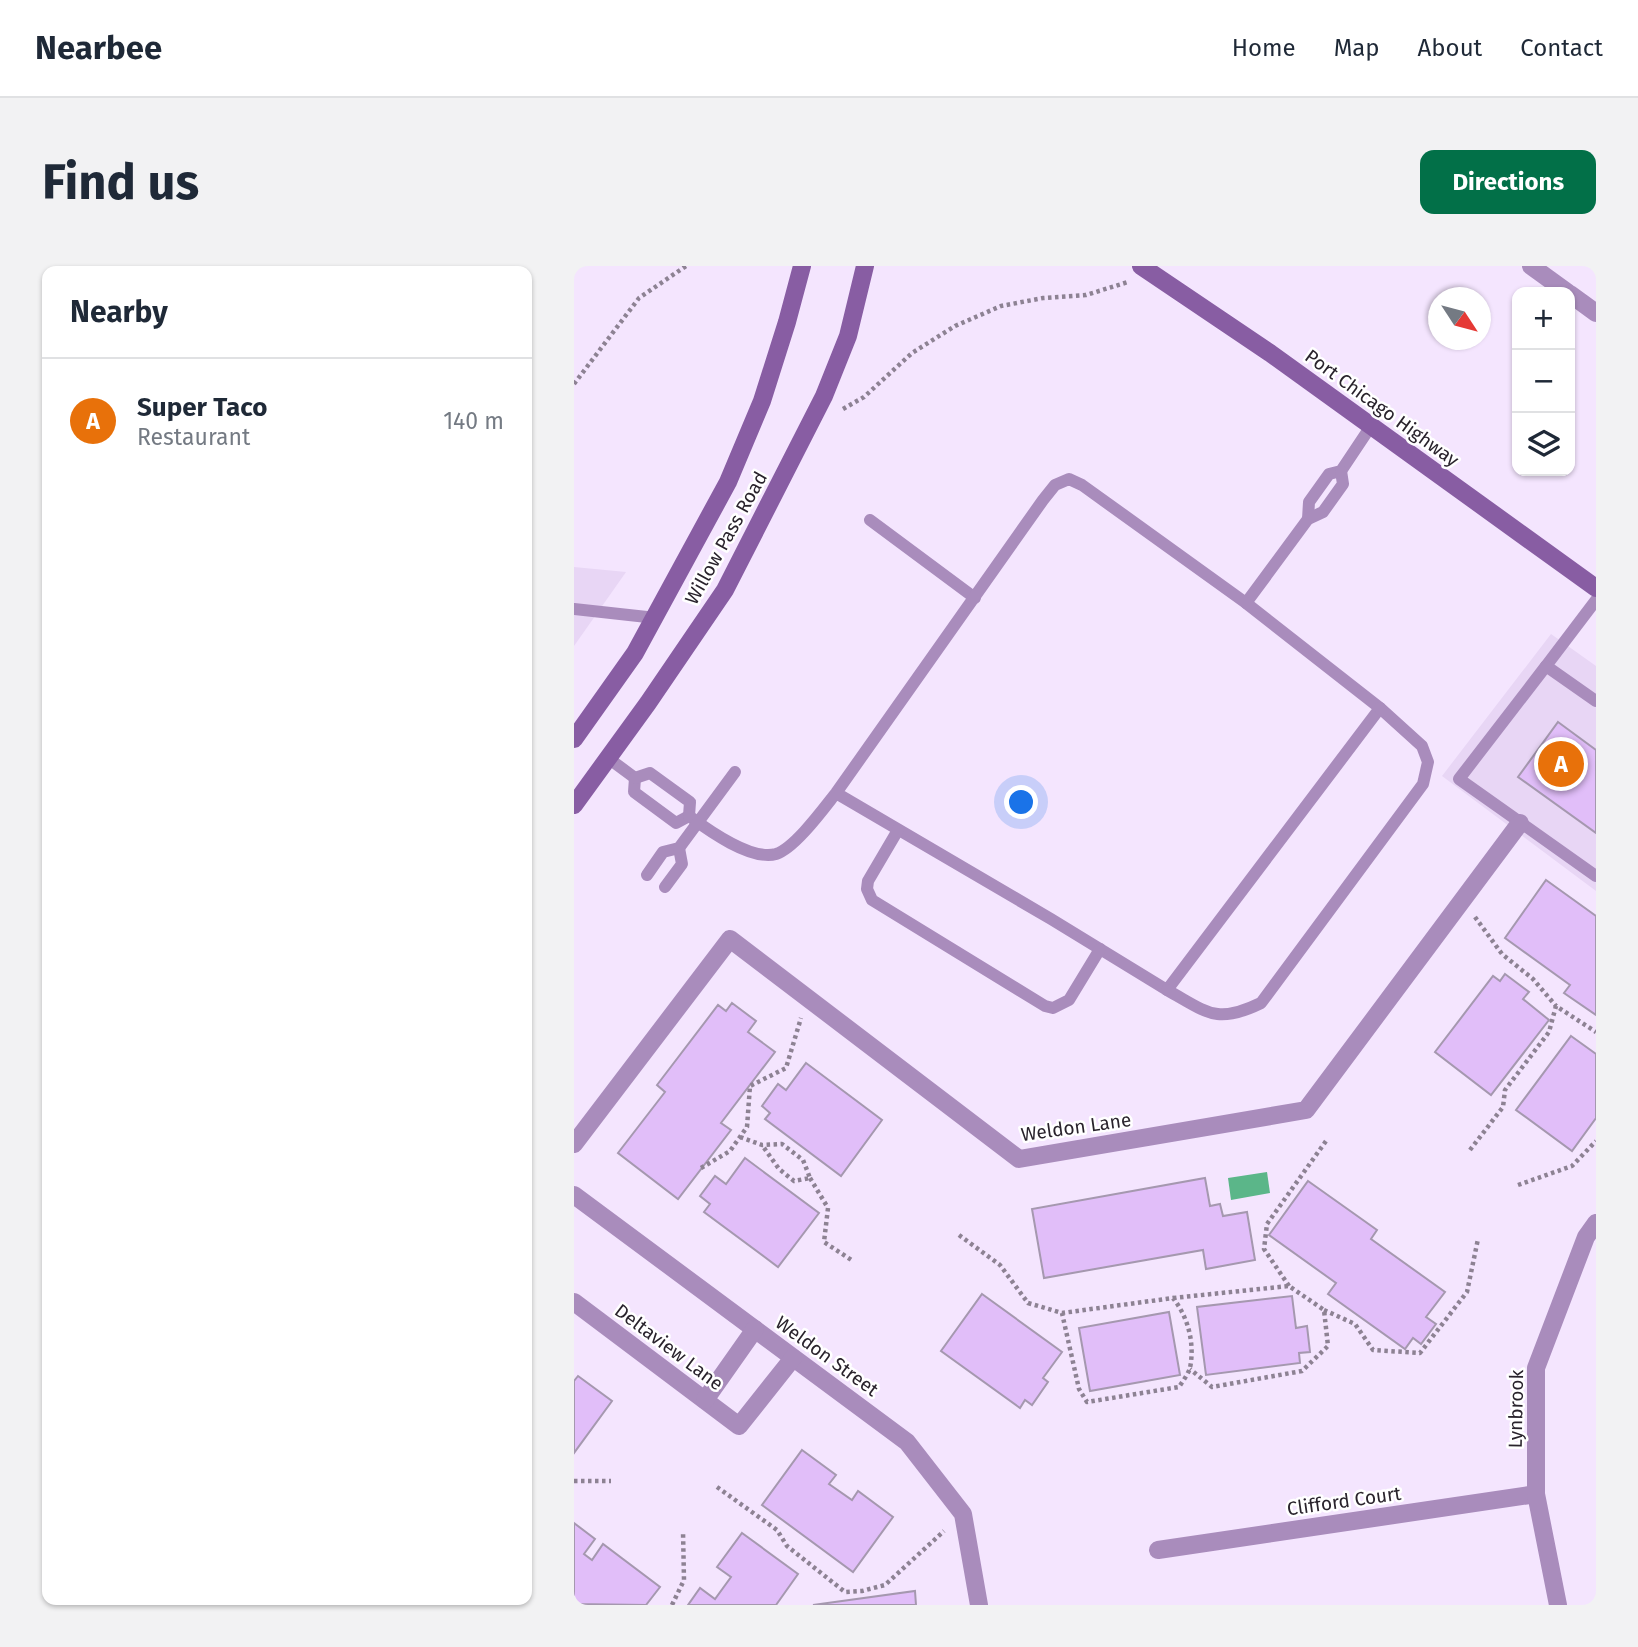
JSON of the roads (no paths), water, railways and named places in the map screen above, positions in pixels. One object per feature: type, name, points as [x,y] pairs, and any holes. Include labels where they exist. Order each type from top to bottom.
[{"type":"main road","name":"Willow Pass Road","points":[[574,739],[635,653],[656,618],[728,482],[762,401],[802,266]]},
{"type":"main road","name":"Willow Pass Road","points":[[574,804],[725,590],[824,396],[848,335],[865,266]]},
{"type":"main road","name":"Port Chicago Highway","points":[[1147,270],[1270,353],[1596,588]]},
{"type":"street","points":[[1531,266],[1560,287]]},
{"type":"street","points":[[1575,298],[1596,313]]},
{"type":"street","name":"Weldon Lane","points":[[574,1143],[730,939],[1019,1159],[1306,1110],[1520,823]]},
{"type":"street","name":"Weldon Street","points":[[574,1195],[907,1442],[963,1514],[979,1605]]},
{"type":"street","name":"Lynbrook","points":[[1558,1605],[1536,1494],[1536,1367],[1586,1237],[1596,1223]]},
{"type":"street","name":"Deltaview Lane","points":[[574,1302],[739,1426],[793,1358]]},
{"type":"street","points":[[705,1400],[755,1329]]},
{"type":"street","name":"Clifford Court","points":[[1158,1550],[1536,1494]]},
{"type":"lane","points":[[1246,603],[1308,519],[1324,512],[1343,484],[1341,471],[1371,426]]},
{"type":"lane","points":[[635,778],[650,773],[690,802],[693,819],[713,834],[751,853],[776,854],[805,832],[836,793],[1043,500],[1055,485],[1069,480],[1082,485],[1246,603],[1380,708],[1422,746],[1428,762],[1423,784],[1261,1003],[1226,1016],[1210,1014],[1167,990],[836,793]]},
{"type":"lane","points":[[870,520],[975,598]]},
{"type":"lane","points":[[1596,600],[1459,779],[1596,876]]},
{"type":"lane","points":[[574,609],[656,618]]},
{"type":"lane","points":[[1546,666],[1596,701]]},
{"type":"lane","points":[[1167,990],[1380,708]]},
{"type":"lane","points":[[608,758],[635,778]]},
{"type":"lane","points":[[665,887],[682,864],[680,848],[693,819],[735,772]]},
{"type":"lane","points":[[635,778],[634,792],[676,823],[693,819]]},
{"type":"lane","points":[[898,830],[869,881],[867,889],[872,900],[1045,1006],[1052,1008],[1069,1000],[1100,949]]},
{"type":"lane","points":[[647,875],[663,852],[680,848]]},
{"type":"place","name":"Super Taco","points":[[1561,764]]}]
